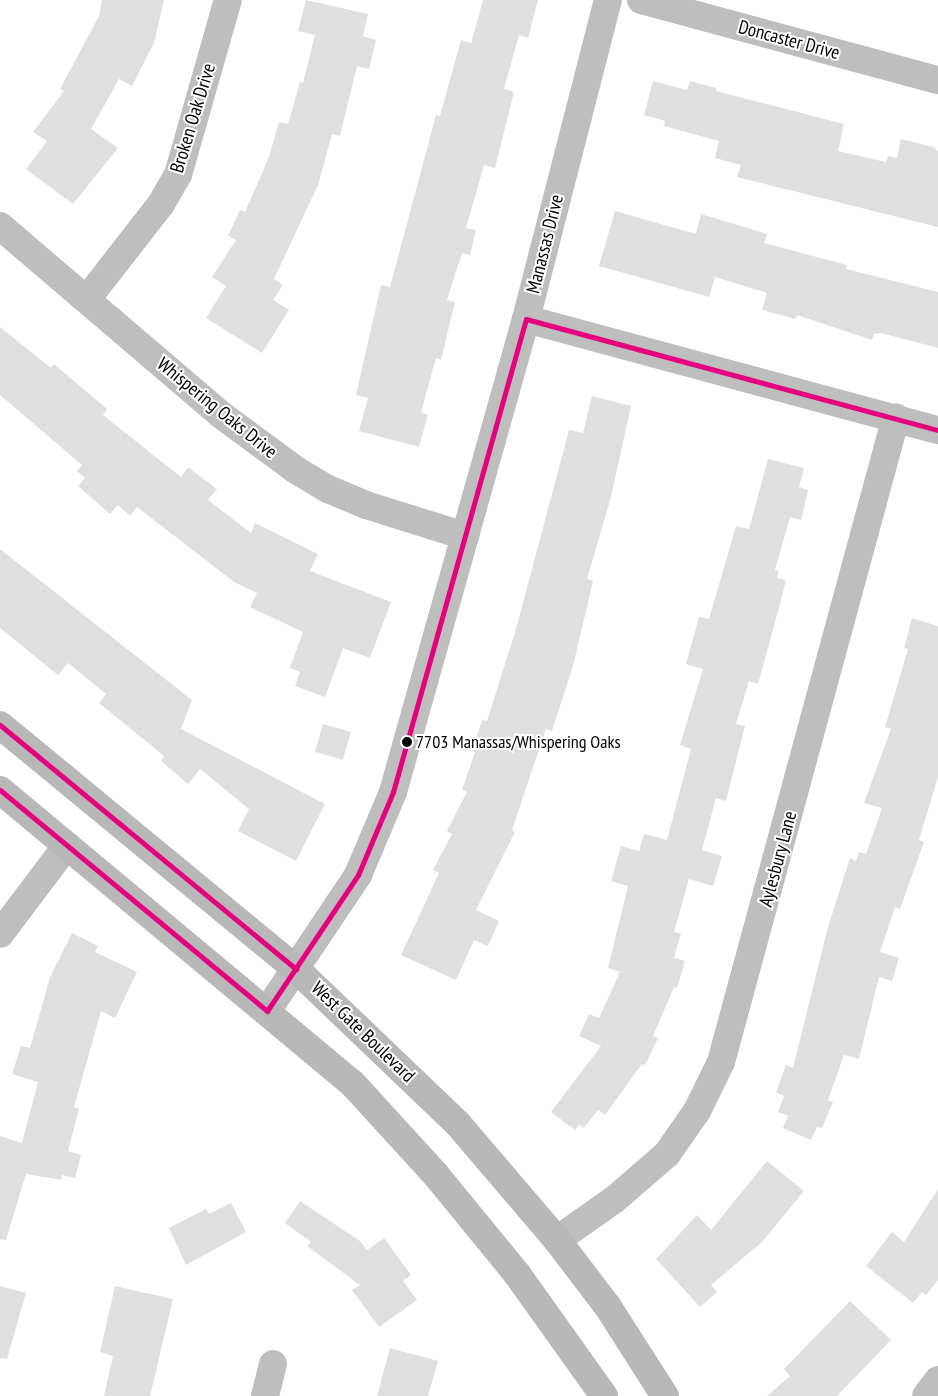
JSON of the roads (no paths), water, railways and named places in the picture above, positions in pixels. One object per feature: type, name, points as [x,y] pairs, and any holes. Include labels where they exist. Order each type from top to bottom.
[{"type":"main road","name":"West Gate Boulevard","points":[[0,725],[296,969],[458,1124],[557,1240],[608,1308],[665,1396]]},
{"type":"main road","points":[[0,790],[352,1083],[436,1175],[517,1274],[604,1396]]},
{"type":"street","name":"Broken Oak Drive","points":[[86,299],[155,212],[178,174],[228,0]]},
{"type":"street","name":"Manassas Drive","points":[[267,1011],[358,875],[392,792],[526,319],[608,0]]},
{"type":"street","name":"Doncaster Drive","points":[[641,0],[938,80]]},
{"type":"street","name":"Whispering Oaks Drive","points":[[0,226],[220,414],[296,470],[328,489],[366,505],[465,536]]},
{"type":"street","points":[[526,319],[896,417],[938,430]]},
{"type":"street","name":"Aylesbury Lane","points":[[557,1240],[615,1199],[667,1154],[697,1111],[721,1062],[896,417]]},
{"type":"street","points":[[0,934],[67,845]]},
{"type":"street","points":[[265,1396],[273,1364]]},
{"type":"street","points":[[926,1396],[938,1380]]},
{"type":"place","name":"7703 Manassas/Whispering Oaks","points":[[407,742]]}]
